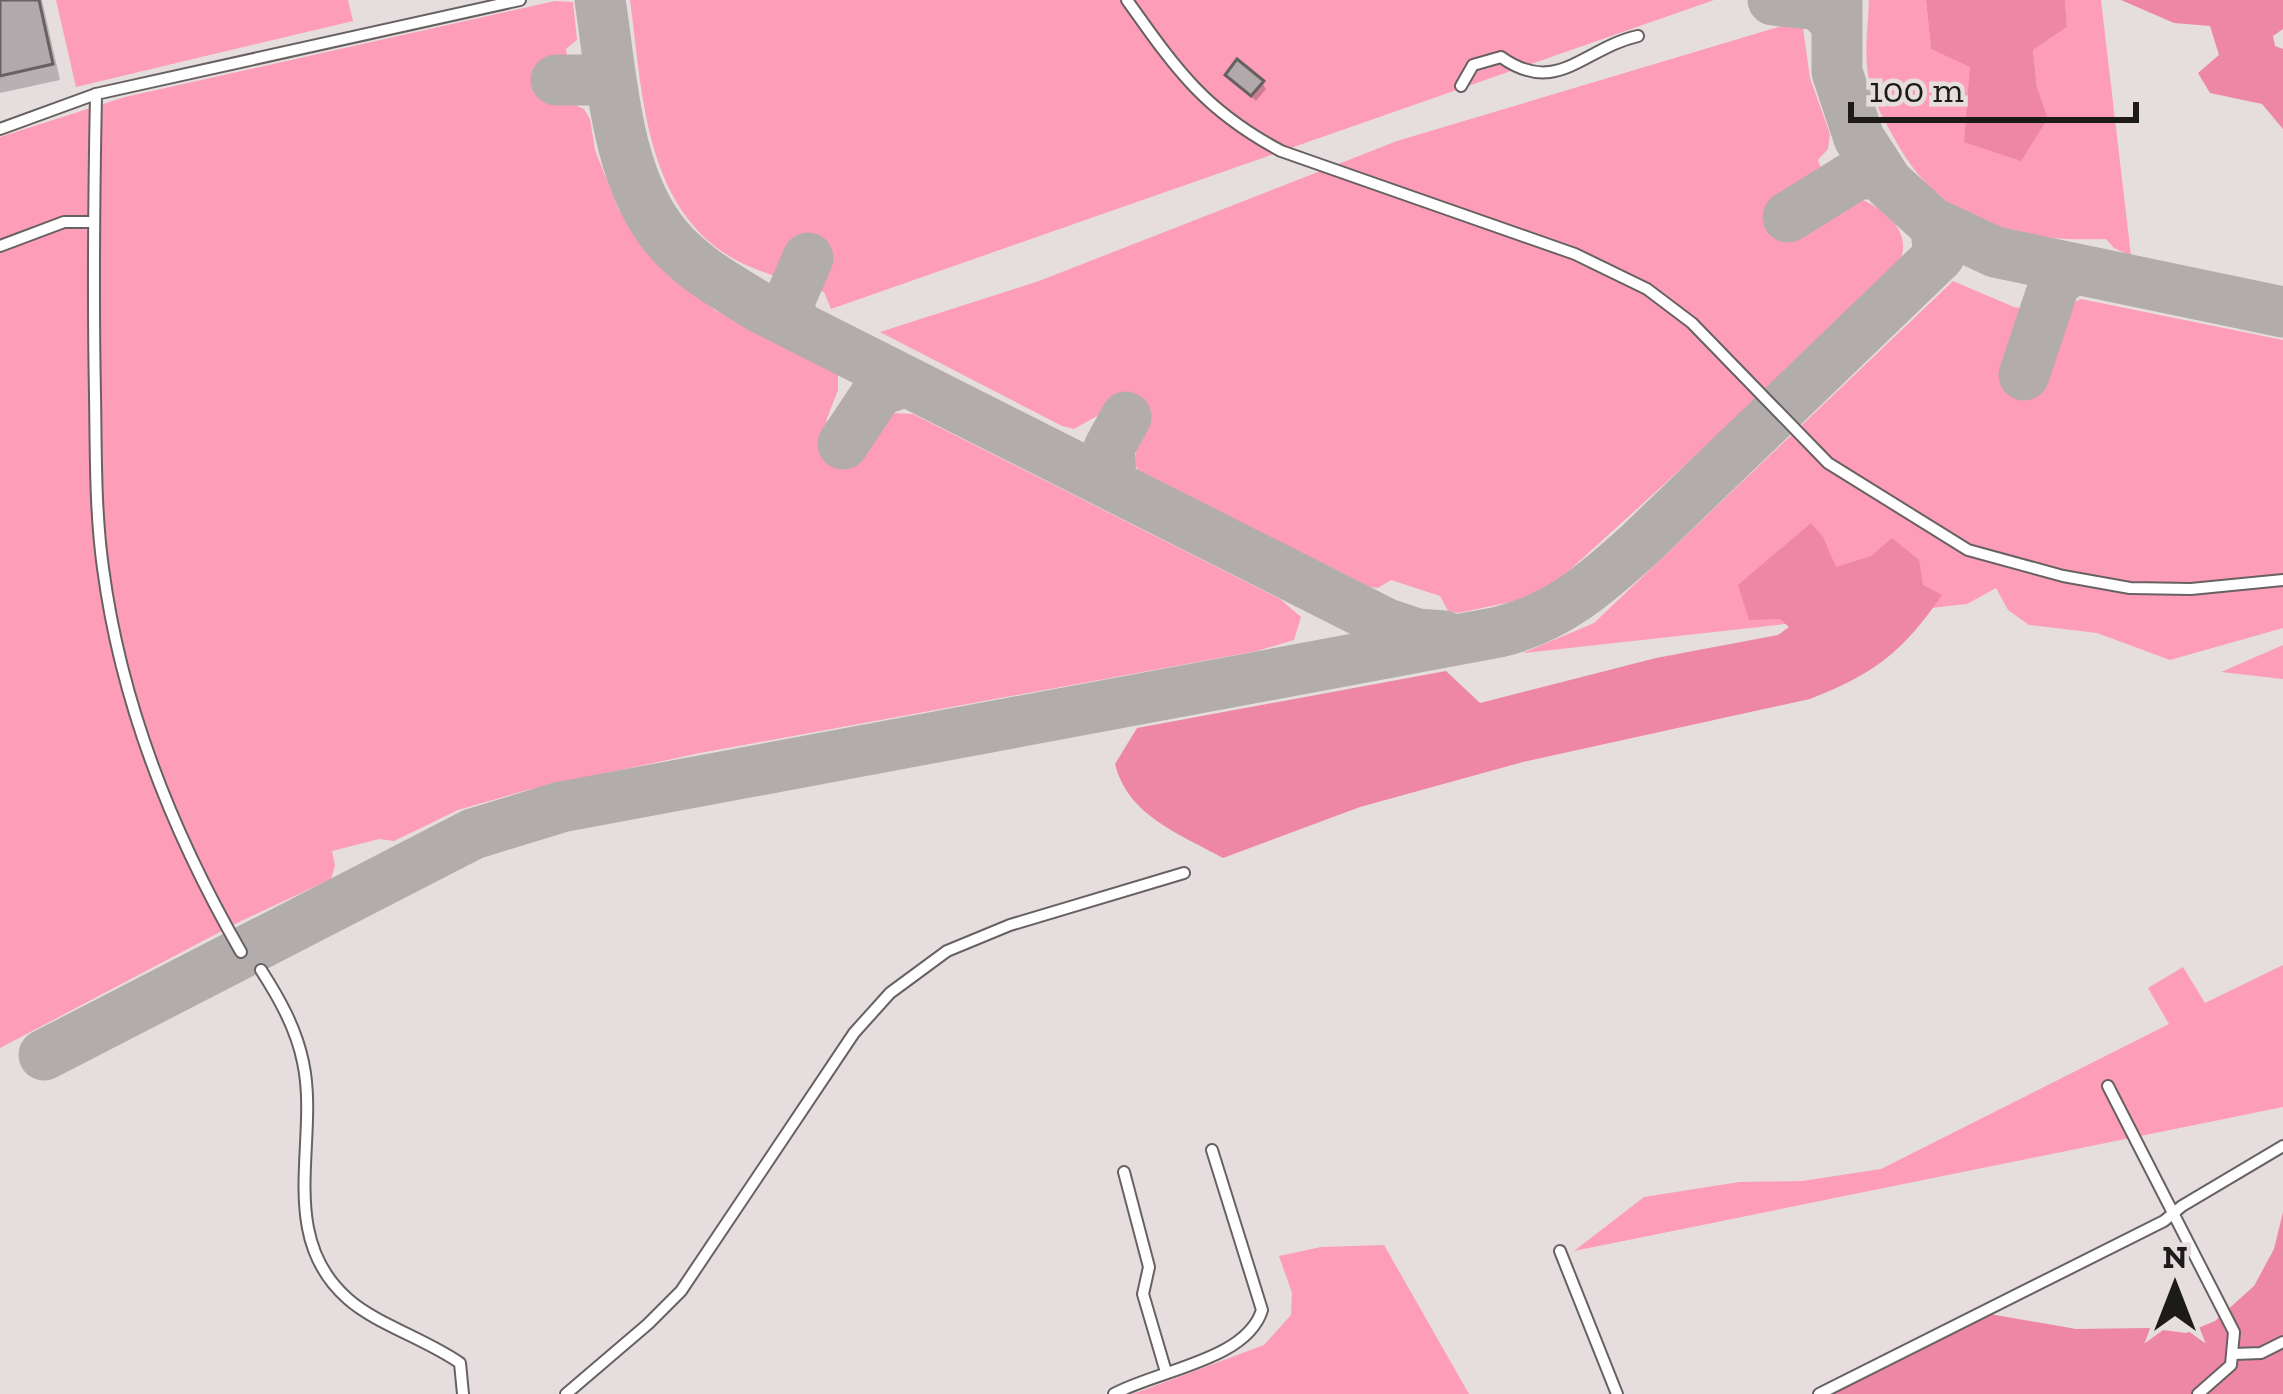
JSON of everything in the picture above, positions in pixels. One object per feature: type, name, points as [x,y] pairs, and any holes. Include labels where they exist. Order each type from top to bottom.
[{"type":"lane","points":[[0,129],[96,94],[520,0]]},
{"type":"lane","points":[[1126,0],[1184,81],[1235,127],[1281,151],[1575,254],[1647,289],[1692,323],[1828,463],[1968,550],[2062,576],[2130,588],[2191,590],[2283,580]]},
{"type":"lane","points":[[1462,86],[1473,65],[1501,57],[1523,73],[1547,74],[1578,65],[1618,41],[1638,36]]},
{"type":"lane","points":[[96,94],[97,514],[104,574],[143,740],[170,813],[241,952]]},
{"type":"lane","points":[[0,246],[64,222],[94,222]]},
{"type":"lane","points":[[566,1394],[681,1291],[854,1033],[890,993],[947,951],[1184,873]]},
{"type":"lane","points":[[261,970],[280,999],[304,1065],[305,1185],[314,1254],[349,1300],[460,1363],[464,1394]]},
{"type":"lane","points":[[2108,1086],[2234,1332],[2231,1365],[2198,1394]]},
{"type":"lane","points":[[1819,1394],[2171,1214],[2283,1146]]},
{"type":"lane","points":[[1114,1394],[1240,1344],[1257,1327],[1262,1310],[1212,1150]]},
{"type":"lane","points":[[1124,1172],[1149,1267],[1143,1294],[1166,1372]]},
{"type":"lane","points":[[1560,1251],[1617,1394]]},
{"type":"lane","points":[[2234,1354],[2261,1353],[2283,1342]]},
{"type":"shaded area","points":[[56,0],[348,0],[353,21],[76,87]]},
{"type":"shaded area","points":[[630,0],[1714,0],[831,309],[824,292],[746,265],[712,244],[687,217],[668,186],[655,150]]},
{"type":"shaded area","points":[[1869,0],[1926,0],[1931,49],[1970,66],[2048,118],[2037,87],[2033,50],[2067,27],[2065,0],[2101,0],[2131,256],[2106,239],[2040,237],[1982,222],[1933,190],[1912,166],[1874,98],[1867,64]]},
{"type":"shaded area","points":[[1926,0],[2065,0],[2067,27],[2033,50],[2037,87],[2048,118],[2021,161],[1964,142],[1970,67],[1931,49]]},
{"type":"shaded area","points":[[2121,0],[2283,0],[2283,29],[2273,36],[2275,46],[2283,49],[2283,129],[2262,104],[2210,93],[2198,73],[2219,55],[2210,26],[2174,23]]},
{"type":"shaded area","points":[[555,1],[573,2],[577,40],[566,49],[573,104],[590,119],[595,150],[618,208],[662,268],[716,311],[827,365],[838,375],[838,390],[826,421],[871,444],[893,413],[913,414],[1280,599],[1301,617],[1294,640],[1257,651],[700,753],[527,790],[458,810],[394,841],[379,839],[332,851],[331,879],[0,1048],[0,137],[125,97]]},
{"type":"shaded area","points":[[1792,23],[1803,28],[1810,78],[1830,134],[1828,149],[1818,160],[1836,208],[1861,199],[1888,216],[1903,241],[1900,261],[1748,408],[1552,586],[1525,599],[1458,613],[1448,611],[1440,596],[1391,580],[1378,588],[1359,586],[1140,473],[1134,463],[1139,437],[1097,416],[1074,429],[1062,426],[880,332],[1039,281],[1397,141]]},
{"type":"shaded area","points":[[1953,281],[2014,307],[2062,315],[2068,305],[2081,299],[2283,340],[2283,628],[2170,660],[2097,633],[2029,625],[2008,610],[1996,588],[1967,604],[1523,653],[1594,623]]},
{"type":"shaded area","points":[[1811,523],[1836,567],[1871,556],[1892,538],[1919,560],[1923,585],[1942,595],[1914,632],[1885,659],[1810,699],[1523,762],[1360,807],[1223,858],[1144,810],[1131,797],[1115,764],[1137,728],[1446,671],[1480,703],[1656,658],[1778,635],[1789,627],[1780,619],[1749,620],[1738,585]]},
{"type":"shaded area","points":[[2283,645],[2283,679],[2221,672]]},
{"type":"shaded area","points":[[2283,965],[2283,1107],[1574,1251],[1644,1197],[1739,1182],[1802,1181],[1881,1169],[2169,1024],[2148,988],[2183,967],[2205,1003]]},
{"type":"shaded area","points":[[2283,1212],[2283,1394],[1819,1394],[1984,1313],[2076,1329],[2148,1328],[2186,1333],[2215,1321],[2254,1286],[2274,1249]]},
{"type":"shaded area","points":[[1384,1245],[1469,1394],[1133,1394],[1264,1345],[1291,1315],[1292,1293],[1279,1256],[1321,1247]]},
{"type":"building","points":[[0,0],[39,0],[53,64],[0,76]]},
{"type":"building","points":[[1237,59],[1264,81],[1251,96],[1225,75]]},
{"type":"taxiway","points":[[600,0],[618,124],[636,185],[667,238],[700,269],[763,309],[1387,624],[1417,634],[1444,636]]},
{"type":"taxiway","points":[[1773,0],[1820,5],[1828,14]]},
{"type":"taxiway","points":[[1837,0],[1837,72],[1859,138],[1888,183],[1931,222],[1995,252],[2283,312]]},
{"type":"taxiway","points":[[556,80],[600,80],[607,87]]},
{"type":"taxiway","points":[[1788,217],[1859,173],[1870,174]]},
{"type":"taxiway","points":[[44,1055],[473,834],[561,807],[1499,632],[1539,618],[1591,586],[1640,544],[1939,256],[1936,230]]},
{"type":"taxiway","points":[[792,316],[788,304],[808,258]]},
{"type":"taxiway","points":[[2024,375],[2055,282],[2065,275]]},
{"type":"taxiway","points":[[843,444],[879,390],[893,386]]},
{"type":"taxiway","points":[[1111,477],[1109,448],[1126,417]]}]
